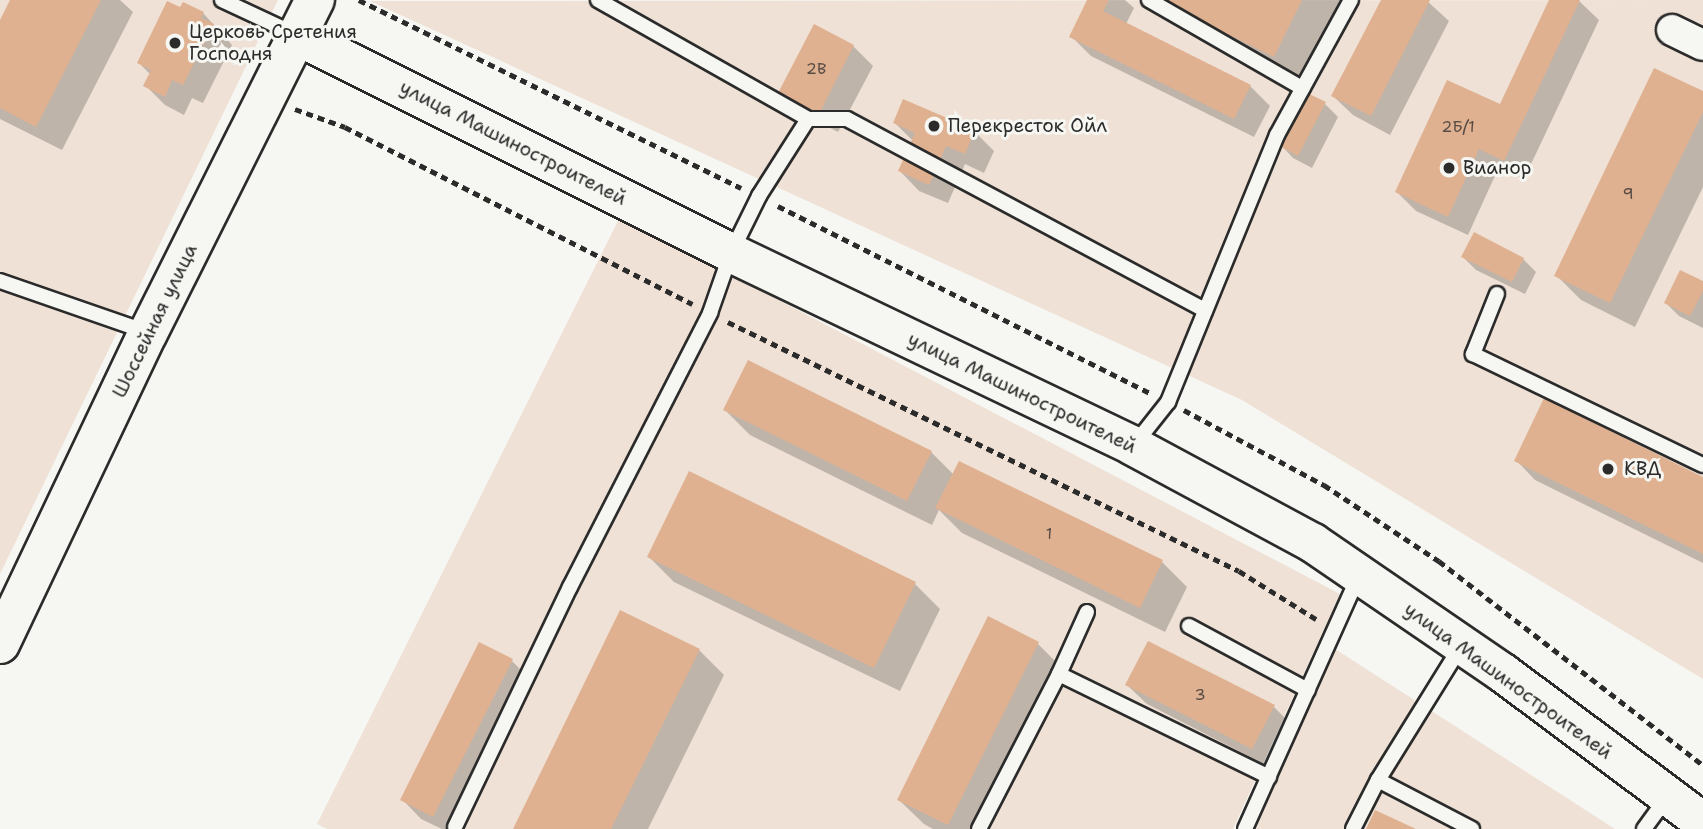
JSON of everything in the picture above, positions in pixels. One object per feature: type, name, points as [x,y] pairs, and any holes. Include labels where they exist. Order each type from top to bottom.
[{"type":"street","name":"Шоссейная улица","points":[[0,644],[148,333],[316,0]]},
{"type":"street","points":[[1672,30],[1703,45]]},
{"type":"street","name":"улица Машиностроителей","points":[[298,36],[731,253],[1133,446],[1313,543],[1503,673],[1692,810]]},
{"type":"lane","points":[[222,0],[298,36]]},
{"type":"lane","points":[[597,0],[808,119],[848,119],[1205,310]]},
{"type":"lane","points":[[1149,0],[1302,88]]},
{"type":"lane","points":[[1133,446],[1168,402],[1277,135],[1351,0]]},
{"type":"lane","points":[[456,827],[570,587],[710,313],[731,253],[759,197],[808,119]]},
{"type":"lane","points":[[0,281],[148,333]]},
{"type":"lane","points":[[1497,294],[1473,354],[1703,465]]},
{"type":"lane","points":[[1245,829],[1360,574]]},
{"type":"lane","points":[[979,829],[1059,674],[1087,612]]},
{"type":"lane","points":[[1189,626],[1308,690]]},
{"type":"lane","points":[[1353,829],[1378,780],[1461,646]]},
{"type":"lane","points":[[1059,674],[1269,777]]},
{"type":"lane","points":[[1378,780],[1472,829]]},
{"type":"lane","points":[[1644,829],[1692,810]]},
{"type":"path","points":[[359,0],[1168,402],[1324,485],[1439,561],[1703,765]]},
{"type":"path","points":[[266,99],[345,127],[710,313],[1239,571],[1335,630]]},
{"type":"shaded area","points":[[0,0],[278,0],[0,574]]},
{"type":"shaded area","points":[[1703,0],[1703,679],[1242,400],[370,1]]},
{"type":"shaded area","points":[[620,217],[1340,594],[1233,829],[327,829],[317,824]]},
{"type":"shaded area","points":[[1321,640],[1615,829],[1237,829]]},
{"type":"building","points":[[10,0],[101,0],[36,127],[0,108],[0,20]]},
{"type":"building","points":[[1087,0],[1109,0],[1103,11],[1251,85],[1234,119],[1069,37]]},
{"type":"building","points":[[1159,0],[1302,0],[1274,57]]},
{"type":"building","points":[[1381,0],[1430,0],[1371,116],[1331,96]]},
{"type":"building","points":[[1549,0],[1580,0],[1504,161],[1479,149],[1448,217],[1395,192],[1447,80],[1500,104]]},
{"type":"building","name":"Церковь Сретения Господня","points":[[167,1],[180,7],[183,2],[204,12],[201,18],[214,24],[183,85],[172,80],[165,97],[143,86],[151,70],[137,63]]},
{"type":"building","points":[[814,24],[854,45],[819,114],[778,93]]},
{"type":"building","points":[[1654,68],[1703,91],[1703,112],[1610,303],[1554,276]]},
{"type":"building","points":[[1305,92],[1326,102],[1298,156],[1278,145]]},
{"type":"building","points":[[903,99],[975,130],[965,154],[946,146],[929,185],[898,171],[915,133],[893,123]]},
{"type":"building","points":[[1474,232],[1524,258],[1512,282],[1461,257]]},
{"type":"building","points":[[1680,270],[1703,281],[1703,291],[1690,316],[1664,303]]},
{"type":"building","points":[[748,360],[932,451],[907,501],[723,410]]},
{"type":"building","name":"КВД","points":[[1544,398],[1703,477],[1703,554],[1514,461]]},
{"type":"building","points":[[959,461],[1163,560],[1140,608],[935,508]]},
{"type":"building","points":[[689,471],[916,582],[874,668],[647,557]]},
{"type":"building","points":[[620,610],[700,649],[611,829],[513,829]]},
{"type":"building","points":[[988,616],[1039,642],[948,825],[897,800]]},
{"type":"building","points":[[1148,641],[1275,705],[1252,749],[1125,685]]},
{"type":"building","points":[[479,642],[513,659],[433,817],[400,800]]},
{"type":"building","points":[[1375,810],[1416,829],[1366,829]]},
{"type":"place","name":"Церковь Сретения Господня","points":[[175,43]]},
{"type":"place","name":"Перекресток Ойл","points":[[934,126]]},
{"type":"place","name":"Вианор","points":[[1449,168]]},
{"type":"place","name":"КВД","points":[[1608,469]]}]
